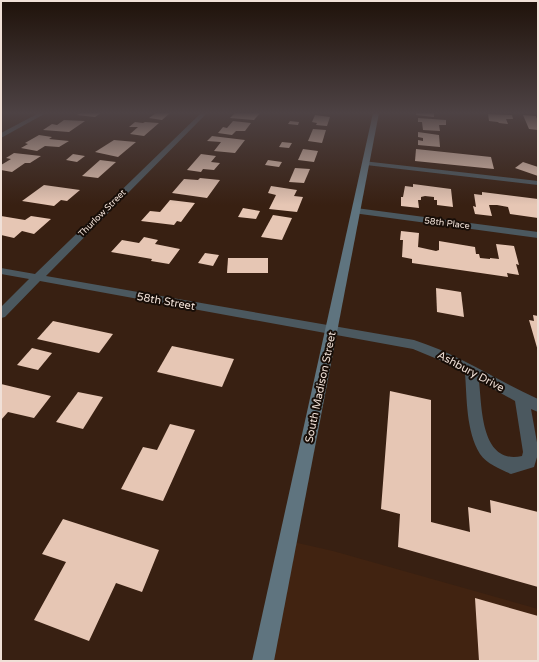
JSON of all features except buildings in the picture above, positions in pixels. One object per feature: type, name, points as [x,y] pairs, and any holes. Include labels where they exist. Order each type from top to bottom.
[{"type":"street","name":"Thurlow Street","points":[[1,314],[172,144]]},
{"type":"street","name":"South Madison Street","points":[[263,661],[370,144]]},
{"type":"street","points":[[366,163],[538,183]]},
{"type":"street","name":"58th Place","points":[[356,211],[538,235]]},
{"type":"street","name":"58th Street","points":[[1,271],[331,331]]},
{"type":"street","name":"Ashbury Drive","points":[[331,331],[414,345],[451,358],[522,399],[538,406]]},
{"type":"street","points":[[472,370],[478,430],[486,450],[496,459],[511,466],[528,462],[531,452],[522,399]]},
{"type":"shaded area","points":[[280,539],[333,551],[538,609],[538,661],[255,661]]}]
